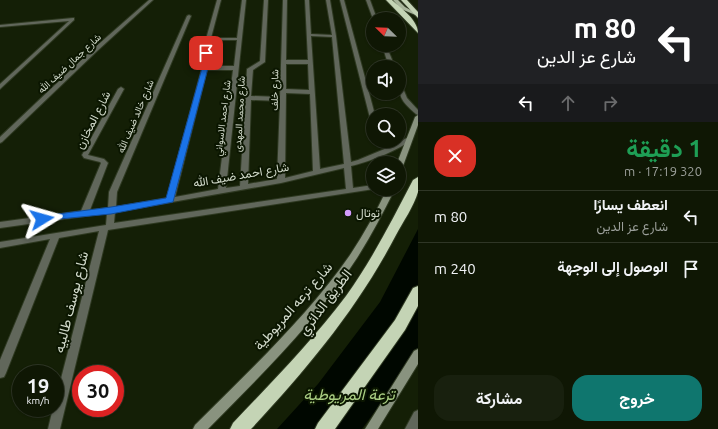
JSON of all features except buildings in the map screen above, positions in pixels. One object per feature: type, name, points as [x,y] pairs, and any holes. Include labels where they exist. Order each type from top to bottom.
[{"type":"highway","points":[[389,0],[406,16],[418,31]]},
{"type":"highway","points":[[404,0],[417,15]]},
{"type":"highway","name":"الطريق الدائري","points":[[239,429],[302,359],[364,280],[418,180]]},
{"type":"highway","points":[[324,429],[400,325],[418,292]]},
{"type":"main road","points":[[395,0],[403,8],[417,15]]},
{"type":"main road","points":[[402,156],[418,117]]},
{"type":"main road","name":"شارع ترعه المريوطية","points":[[199,429],[256,372],[344,271],[378,218],[388,196]]},
{"type":"main road","points":[[371,429],[418,354]]},
{"type":"street","name":"شارع جمال ضيف الله","points":[[0,141],[94,51],[151,0]]},
{"type":"street","name":"شارع احمد الاسواني","points":[[222,191],[244,0]]},
{"type":"street","name":"شارع محمد المهدى","points":[[244,187],[250,69],[262,62],[266,0]]},
{"type":"street","name":"شارع خلف","points":[[281,181],[285,0]]},
{"type":"street","points":[[307,0],[317,173]]},
{"type":"street","points":[[328,0],[334,36],[350,190]]},
{"type":"street","points":[[342,0],[370,108]]},
{"type":"street","points":[[368,0],[372,12]]},
{"type":"street","points":[[170,200],[205,68],[208,39],[218,1]]},
{"type":"street","name":"شارع خالد ضيف الله","points":[[107,227],[113,192],[189,16]]},
{"type":"street","points":[[0,26],[73,19],[0,87]]},
{"type":"street","points":[[309,35],[334,36]]},
{"type":"street","points":[[208,39],[239,39]]},
{"type":"street","points":[[283,62],[311,62]]},
{"type":"street","points":[[205,68],[237,68]]},
{"type":"street","name":"شارع المخازن","points":[[84,214],[105,163],[104,161],[86,157],[85,155],[121,89]]},
{"type":"street","points":[[282,91],[312,92]]},
{"type":"street","points":[[249,98],[282,99]]},
{"type":"street","points":[[405,100],[418,113]]},
{"type":"street","name":"شارع احمد ضيف الله","points":[[0,225],[111,210],[281,181],[348,166],[392,149],[408,139]]},
{"type":"street","points":[[0,245],[107,227],[366,188]]},
{"type":"street","name":"شارع يوسف طالبيه","points":[[54,429],[107,227]]},
{"type":"street","points":[[0,373],[56,235]]},
{"type":"street","points":[[411,429],[418,416]]},
{"type":"water","name":"ترعة المريوطية","points":[[418,229],[418,352],[362,429],[277,429],[318,384],[380,302]]},
{"type":"place","name":"توتال","points":[[348,213]]},
{"type":"route","points":[[42,219],[111,210],[170,200],[205,68],[206,53]]}]
